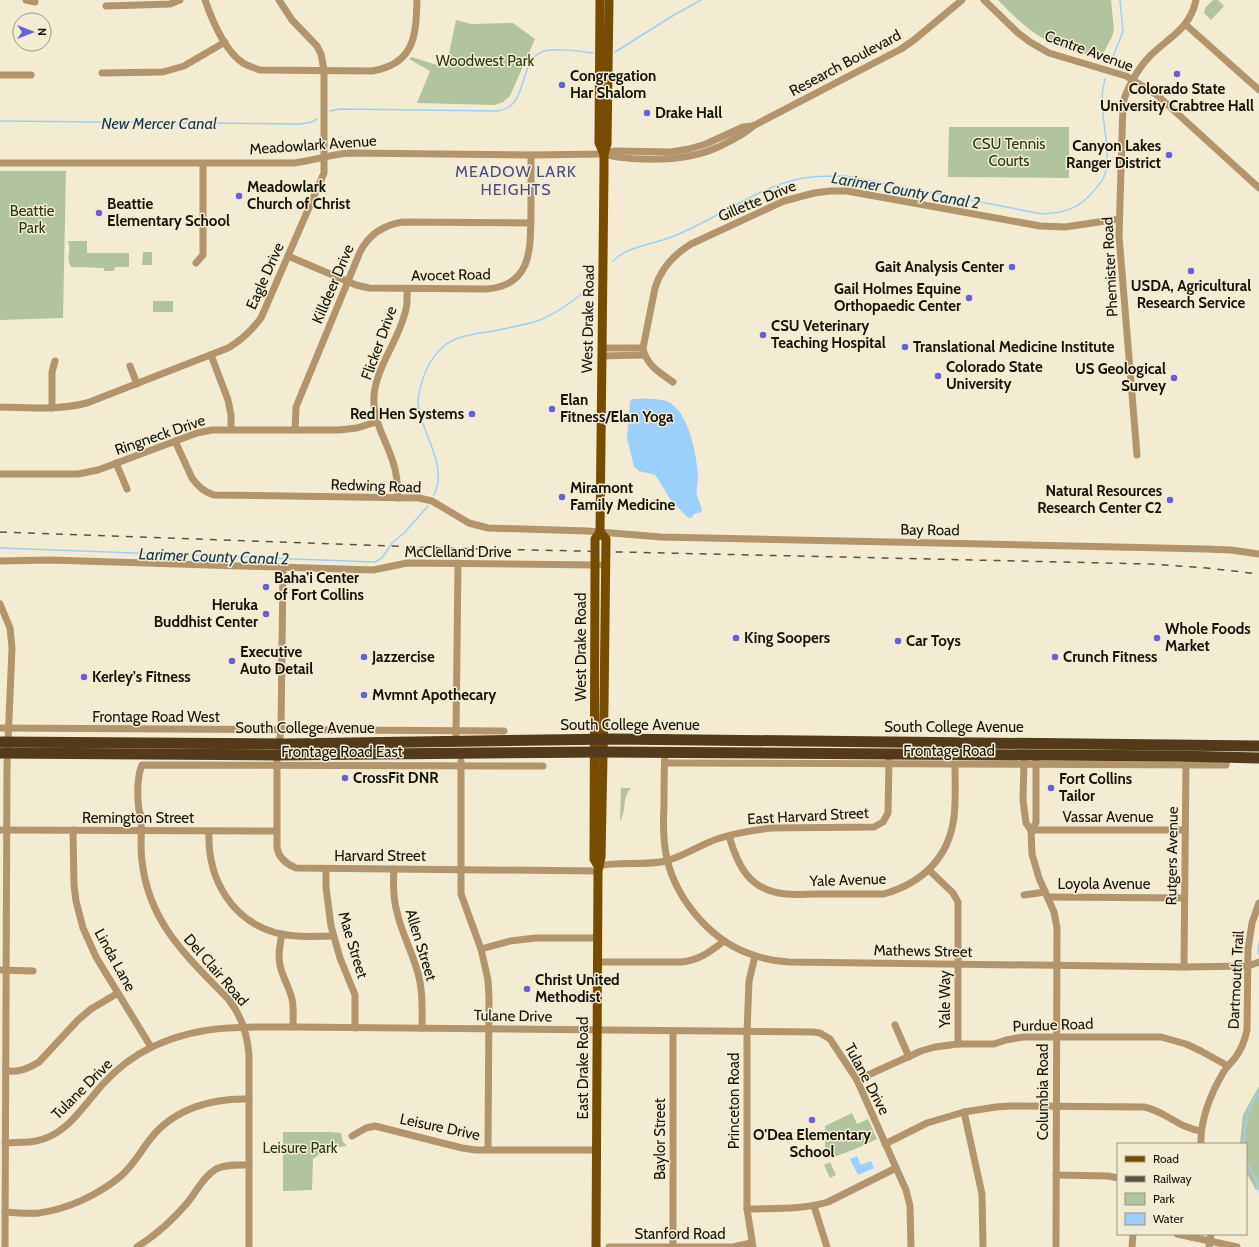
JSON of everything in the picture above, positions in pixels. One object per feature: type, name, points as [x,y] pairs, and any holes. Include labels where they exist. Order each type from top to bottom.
[{"type":"highway","name":"South College Avenue","points":[[277,755],[455,742],[599,739],[1030,743],[1186,755],[1259,758]]},
{"type":"highway","points":[[461,760],[466,748],[491,747],[497,741]]},
{"type":"highway","points":[[414,755],[419,750],[451,748],[455,742]]},
{"type":"highway","points":[[904,754],[906,751],[918,748],[924,742]]},
{"type":"highway","name":"South College Avenue","points":[[4,747],[277,755],[414,755],[461,760],[598,753],[665,758],[889,759],[904,754],[1030,760],[1186,755],[1259,746]]},
{"type":"main road","name":"West Drake Road","points":[[600,0],[599,143],[604,154]]},
{"type":"main road","name":"West Drake Road","points":[[599,739],[604,677],[600,649],[602,646],[599,638],[595,611],[595,539],[600,532],[604,154],[608,144],[609,0]]},
{"type":"main road","points":[[600,64],[605,68],[608,82]]},
{"type":"main road","name":"West Drake Road","points":[[599,739],[600,649],[606,539],[600,532]]},
{"type":"main road","name":"East Drake Road","points":[[596,1247],[598,868],[594,859],[599,739]]},
{"type":"street","points":[[26,0],[35,2]]},
{"type":"street","points":[[106,6],[170,4],[180,0]]},
{"type":"street","points":[[205,0],[211,17],[225,42],[242,63],[253,68],[260,70],[372,71],[387,68],[399,60],[407,52],[414,37],[417,0]]},
{"type":"street","name":"Eagle Drive","points":[[0,407],[52,408],[87,403],[236,344],[247,335],[256,324],[265,310],[324,173],[324,70],[321,54],[317,46],[292,20],[278,0]]},
{"type":"street","name":"Research Boulevard","points":[[604,154],[617,158],[676,159],[709,151],[722,146],[746,132],[752,126],[901,49],[962,0]]},
{"type":"street","name":"Centre Avenue","points":[[984,0],[1018,33],[1030,42],[1050,53],[1115,72],[1134,80],[1157,95],[1259,188]]},
{"type":"street","name":"Phemister Road","points":[[1137,455],[1119,236],[1123,104],[1134,80],[1149,57],[1176,35],[1185,24],[1196,0]]},
{"type":"street","points":[[1185,24],[1259,90]]},
{"type":"street","points":[[102,73],[163,72],[184,66],[225,42]]},
{"type":"street","points":[[0,75],[31,75]]},
{"type":"street","name":"Meadowlark Avenue","points":[[0,163],[294,163],[350,153],[531,155],[604,154]]},
{"type":"street","name":"Avocet Road","points":[[288,256],[348,282],[369,288],[487,289],[505,285],[518,276],[523,270],[530,248],[531,155]]},
{"type":"street","points":[[196,263],[203,255],[203,164]]},
{"type":"street","name":"Gillette Drive","points":[[644,352],[655,288],[661,273],[672,258],[691,244],[784,201],[804,194],[830,190],[858,192],[1040,226],[1065,227],[1119,219]]},
{"type":"street","name":"Killdeer Drive","points":[[295,430],[296,407],[363,246],[374,234],[389,225],[403,222],[531,223]]},
{"type":"street","name":"Flicker Drive","points":[[398,498],[396,471],[393,460],[376,422],[374,405],[376,385],[403,320],[407,301],[407,289]]},
{"type":"street","points":[[602,352],[644,352],[649,363],[673,382]]},
{"type":"street","points":[[211,355],[228,400],[231,415],[231,430]]},
{"type":"street","points":[[52,408],[52,372],[55,361]]},
{"type":"street","points":[[130,366],[137,384]]},
{"type":"street","name":"Ringneck Drive","points":[[0,474],[78,474],[98,470],[205,431],[348,430],[376,422]]},
{"type":"street","name":"Redwing Road","points":[[175,441],[195,483],[204,491],[214,495],[419,498],[432,501],[469,523],[488,528],[600,532]]},
{"type":"street","points":[[116,463],[127,489]]},
{"type":"street","name":"Bay Road","points":[[600,532],[661,537],[1206,549],[1231,550],[1259,554]]},
{"type":"street","name":"McClelland Drive","points":[[0,561],[50,560],[373,570],[407,562],[605,566]]},
{"type":"street","points":[[455,742],[458,563]]},
{"type":"street","name":"Harvard Street","points":[[282,568],[280,731],[277,755],[276,848],[278,854],[287,864],[296,868],[326,869],[460,870],[598,868]]},
{"type":"street","points":[[0,604],[8,621],[11,635],[8,729],[4,747],[3,970],[6,1070],[5,1247]]},
{"type":"street","name":"Frontage Road West","points":[[0,728],[280,731],[504,731]]},
{"type":"street","name":"Columbia Road","points":[[1030,743],[1030,760],[1036,823],[1031,830]]},
{"type":"street","name":"Columbia Road","points":[[1030,743],[1030,760],[1023,800],[1026,823],[1031,830],[1032,854],[1036,868],[1051,903],[1056,920],[1056,1247]]},
{"type":"street","name":"Frontage Road East","points":[[142,765],[277,755],[461,760],[543,766]]},
{"type":"street","name":"Rutgers Avenue","points":[[1184,967],[1186,755]]},
{"type":"street","points":[[598,962],[690,961],[705,955],[724,941],[689,905],[678,886],[667,860],[663,828],[665,758]]},
{"type":"street","name":"Frontage Road","points":[[889,759],[955,765],[1030,760]]},
{"type":"street","name":"East Harvard Street","points":[[598,868],[608,864],[641,864],[667,860],[717,839],[746,831],[772,828],[874,828],[883,822],[888,813],[889,759]]},
{"type":"street","points":[[461,760],[460,890],[463,904],[481,949],[488,980],[488,1149]]},
{"type":"street","name":"Del Clair Road","points":[[142,765],[139,772],[142,860],[144,876],[157,915],[173,940],[229,1000],[239,1015],[244,1028],[250,1055],[249,1247]]},
{"type":"street","name":"Yale Avenue","points":[[729,836],[735,855],[744,872],[761,886],[778,893],[884,894],[904,888],[929,870],[941,854],[952,830],[955,810],[955,765]]},
{"type":"street","name":"Remington Street","points":[[4,830],[276,831]]},
{"type":"street","name":"Linda Lane","points":[[73,830],[74,885],[79,915],[96,957],[151,1047]]},
{"type":"street","name":"Vassar Avenue","points":[[1031,830],[1185,830]]},
{"type":"street","points":[[209,831],[209,854],[213,871],[220,888],[235,908],[251,921],[282,934],[333,936]]},
{"type":"street","name":"Mae Street","points":[[326,869],[328,913],[333,936],[354,995],[355,1028]]},
{"type":"street","name":"Allen Street","points":[[394,869],[394,900],[397,913],[417,968],[420,982],[422,995],[422,1028]]},
{"type":"street","name":"Yale Way","points":[[929,870],[953,893],[958,902],[958,1044]]},
{"type":"street","points":[[1024,895],[1046,894]]},
{"type":"street","name":"Loyola Avenue","points":[[1046,894],[1184,898]]},
{"type":"street","name":"Dartmouth Trail","points":[[1201,1143],[1201,1132],[1211,1098],[1224,1072],[1238,1054],[1246,1034],[1249,937],[1259,903]]},
{"type":"street","points":[[282,934],[278,954],[283,976],[292,997],[293,1027]]},
{"type":"street","points":[[481,949],[510,941],[536,938],[598,938]]},
{"type":"street","name":"Mathews Street","points":[[724,941],[735,948],[756,956],[789,962],[1184,967],[1248,966],[1259,962]]},
{"type":"street","name":"Princeton Road","points":[[752,1245],[747,1209],[747,1032],[749,981],[756,956]]},
{"type":"street","points":[[3,970],[32,970]]},
{"type":"street","points":[[6,1070],[20,1070],[39,1062],[78,1020],[91,1009],[118,993]]},
{"type":"street","points":[[895,1025],[909,1057]]},
{"type":"street","name":"Tulane Drive","points":[[6,1143],[35,1142],[50,1136],[62,1129],[78,1115],[92,1096],[115,1073],[138,1055],[164,1041],[192,1032],[217,1028],[293,1027],[812,1032],[820,1033],[834,1044],[857,1080],[906,1190],[910,1206],[911,1247]]},
{"type":"street","name":"Baylor Street","points":[[673,1031],[673,1247]]},
{"type":"street","name":"Purdue Road","points":[[857,1080],[935,1047],[958,1044],[994,1044],[1023,1037],[1161,1037],[1186,1044],[1228,1066]]},
{"type":"street","points":[[5,1212],[46,1212],[86,1198],[106,1187],[119,1177],[136,1160],[155,1134],[183,1113],[194,1107],[216,1101],[249,1099]]},
{"type":"street","points":[[885,1144],[927,1123],[964,1112],[1011,1106],[1144,1107],[1157,1111],[1187,1128],[1201,1132]]},
{"type":"street","points":[[964,1112],[982,1194],[983,1247]]},
{"type":"street","name":"Leisure Drive","points":[[352,1136],[366,1128],[375,1126],[462,1148],[476,1150],[597,1150]]},
{"type":"street","points":[[137,1247],[159,1232],[169,1222],[189,1201],[209,1174],[216,1169],[227,1165],[249,1165]]},
{"type":"street","points":[[747,1209],[814,1206],[828,1202],[896,1168]]},
{"type":"street","points":[[1056,1175],[1108,1176],[1117,1178]]},
{"type":"street","points":[[814,1206],[827,1247]]},
{"type":"street","points":[[1132,1247],[1133,1235]]},
{"type":"street","points":[[1182,1235],[1236,1247]]},
{"type":"street","name":"Stanford Road","points":[[608,1247],[733,1247],[752,1245]]},
{"type":"green space","points":[[998,0],[1111,0],[1114,30],[1112,37],[1100,59],[1071,50],[1044,39],[1031,31]]},
{"type":"green space","points":[[1213,0],[1218,0],[1224,6],[1211,20],[1204,13],[1205,8]]},
{"type":"green space","name":"Woodwest Park","points":[[456,20],[471,24],[513,23],[535,39],[510,96],[503,102],[495,105],[417,103],[430,71],[409,59],[412,57],[446,68]]},
{"type":"green space","name":"CSU Tennis Courts","points":[[949,127],[1069,127],[1069,178],[948,177]]},
{"type":"green space","name":"Beattie Park","points":[[0,171],[66,171],[63,318],[0,320]]},
{"type":"green space","points":[[68,241],[87,241],[87,253],[129,253],[129,267],[115,267],[114,271],[104,271],[104,268],[71,267],[69,263]]},
{"type":"green space","points":[[143,252],[152,252],[152,265],[142,265]]},
{"type":"green space","points":[[153,301],[173,301],[173,312],[153,312]]},
{"type":"green space","points":[[621,788],[631,788],[626,795],[620,821]]},
{"type":"green space","points":[[1259,1086],[1259,1190],[1256,1190],[1247,1174],[1247,1143],[1240,1143],[1243,1115]]},
{"type":"green space","points":[[852,1113],[857,1124],[868,1119],[877,1139],[845,1153],[825,1159],[825,1126]]},
{"type":"green space","name":"Leisure Park","points":[[283,1132],[341,1133],[343,1142],[347,1146],[328,1148],[313,1159],[312,1190],[283,1191]]},
{"type":"green space","points":[[830,1162],[836,1175],[830,1178],[824,1165]]},
{"type":"water","points":[[649,398],[666,401],[681,413],[686,423],[694,446],[698,477],[697,497],[702,510],[701,512],[694,514],[691,518],[687,517],[670,499],[655,475],[639,471],[634,467],[627,438],[630,401],[632,399]]},
{"type":"water","points":[[857,1156],[861,1165],[871,1161],[874,1168],[858,1175],[850,1159]]},
{"type":"waterway","name":"New Mercer Canal","points":[[615,52],[701,0]]},
{"type":"waterway","name":"Larimer County Canal 2","points":[[1111,62],[1123,31],[1120,0]]},
{"type":"waterway","name":"New Mercer Canal","points":[[330,111],[340,109],[498,111],[508,108],[515,101],[531,61],[537,55],[549,50],[593,53]]},
{"type":"waterway","name":"Larimer County Canal 2","points":[[613,261],[625,252],[669,238],[685,231],[746,199],[777,185],[807,178],[846,176],[1042,214],[1068,210],[1084,201],[1104,177],[1107,160],[1102,109],[1105,79]]},
{"type":"waterway","name":"New Mercer Canal","points":[[0,121],[300,124],[312,122],[317,119]]},
{"type":"waterway","name":"Larimer County Canal 2","points":[[434,495],[438,483],[436,460],[423,425],[418,402],[419,391],[425,373],[436,355],[444,346],[455,339],[540,320],[553,314],[590,287]]},
{"type":"waterway","name":"Larimer County Canal 2","points":[[0,548],[375,562],[382,558],[392,543],[405,532],[428,506]]},
{"type":"waterway","points":[[1258,954],[1259,942]]},
{"type":"waterway","points":[[1244,1143],[1247,1117],[1259,1092]]},
{"type":"waterway","points":[[1247,1163],[1254,1176],[1259,1192]]},
{"type":"railway","points":[[0,532],[444,548],[1150,564],[1207,568],[1259,574]]},
{"type":"place","name":"Colorado State University Crabtree Hall","points":[[1177,74]]},
{"type":"place","name":"Congregation Har Shalom","points":[[562,85]]},
{"type":"place","name":"Drake Hall","points":[[647,113]]},
{"type":"place","name":"Canyon Lakes Ranger District","points":[[1169,155]]},
{"type":"place","name":"Meadowlark Church of Christ","points":[[239,196]]},
{"type":"place","name":"Beattie Elementary School","points":[[99,213]]},
{"type":"place","name":"Gait Analysis Center","points":[[1012,267]]},
{"type":"place","name":"USDA, Agricultural Research Service","points":[[1191,271]]},
{"type":"place","name":"Gail Holmes Equine Orthopaedic Center","points":[[969,298]]},
{"type":"place","name":"CSU Veterinary Teaching Hospital","points":[[763,335]]},
{"type":"place","name":"Translational Medicine Institute","points":[[905,347]]},
{"type":"place","name":"Colorado State University","points":[[938,376]]},
{"type":"place","name":"US Geological Survey","points":[[1174,378]]},
{"type":"place","name":"Elan Fitness/Elan Yoga","points":[[552,409]]},
{"type":"place","name":"Red Hen Systems","points":[[472,414]]},
{"type":"place","name":"Miramont Family Medicine","points":[[562,497]]},
{"type":"place","name":"Natural Resources Research Center C2","points":[[1170,500]]},
{"type":"place","name":"Baha'i Center of Fort Collins","points":[[266,587]]},
{"type":"place","name":"Heruka Buddhist Center","points":[[266,614]]},
{"type":"place","name":"King Soopers","points":[[736,638]]},
{"type":"place","name":"Whole Foods Market","points":[[1157,638]]},
{"type":"place","name":"Car Toys","points":[[898,641]]},
{"type":"place","name":"Jazzercise","points":[[364,657]]},
{"type":"place","name":"Crunch Fitness","points":[[1055,657]]},
{"type":"place","name":"Executive Auto Detail","points":[[232,661]]},
{"type":"place","name":"Kerley's Fitness","points":[[84,677]]},
{"type":"place","name":"Mvmnt Apothecary","points":[[364,695]]},
{"type":"place","name":"CrossFit DNR","points":[[345,778]]},
{"type":"place","name":"Fort Collins Tailor","points":[[1051,788]]},
{"type":"place","name":"Christ United Methodist","points":[[527,989]]},
{"type":"place","name":"O'Dea Elementary School","points":[[812,1120]]},
{"type":"district","name":"MEADOW LARK HEIGHTS","points":[[516,180]]}]
